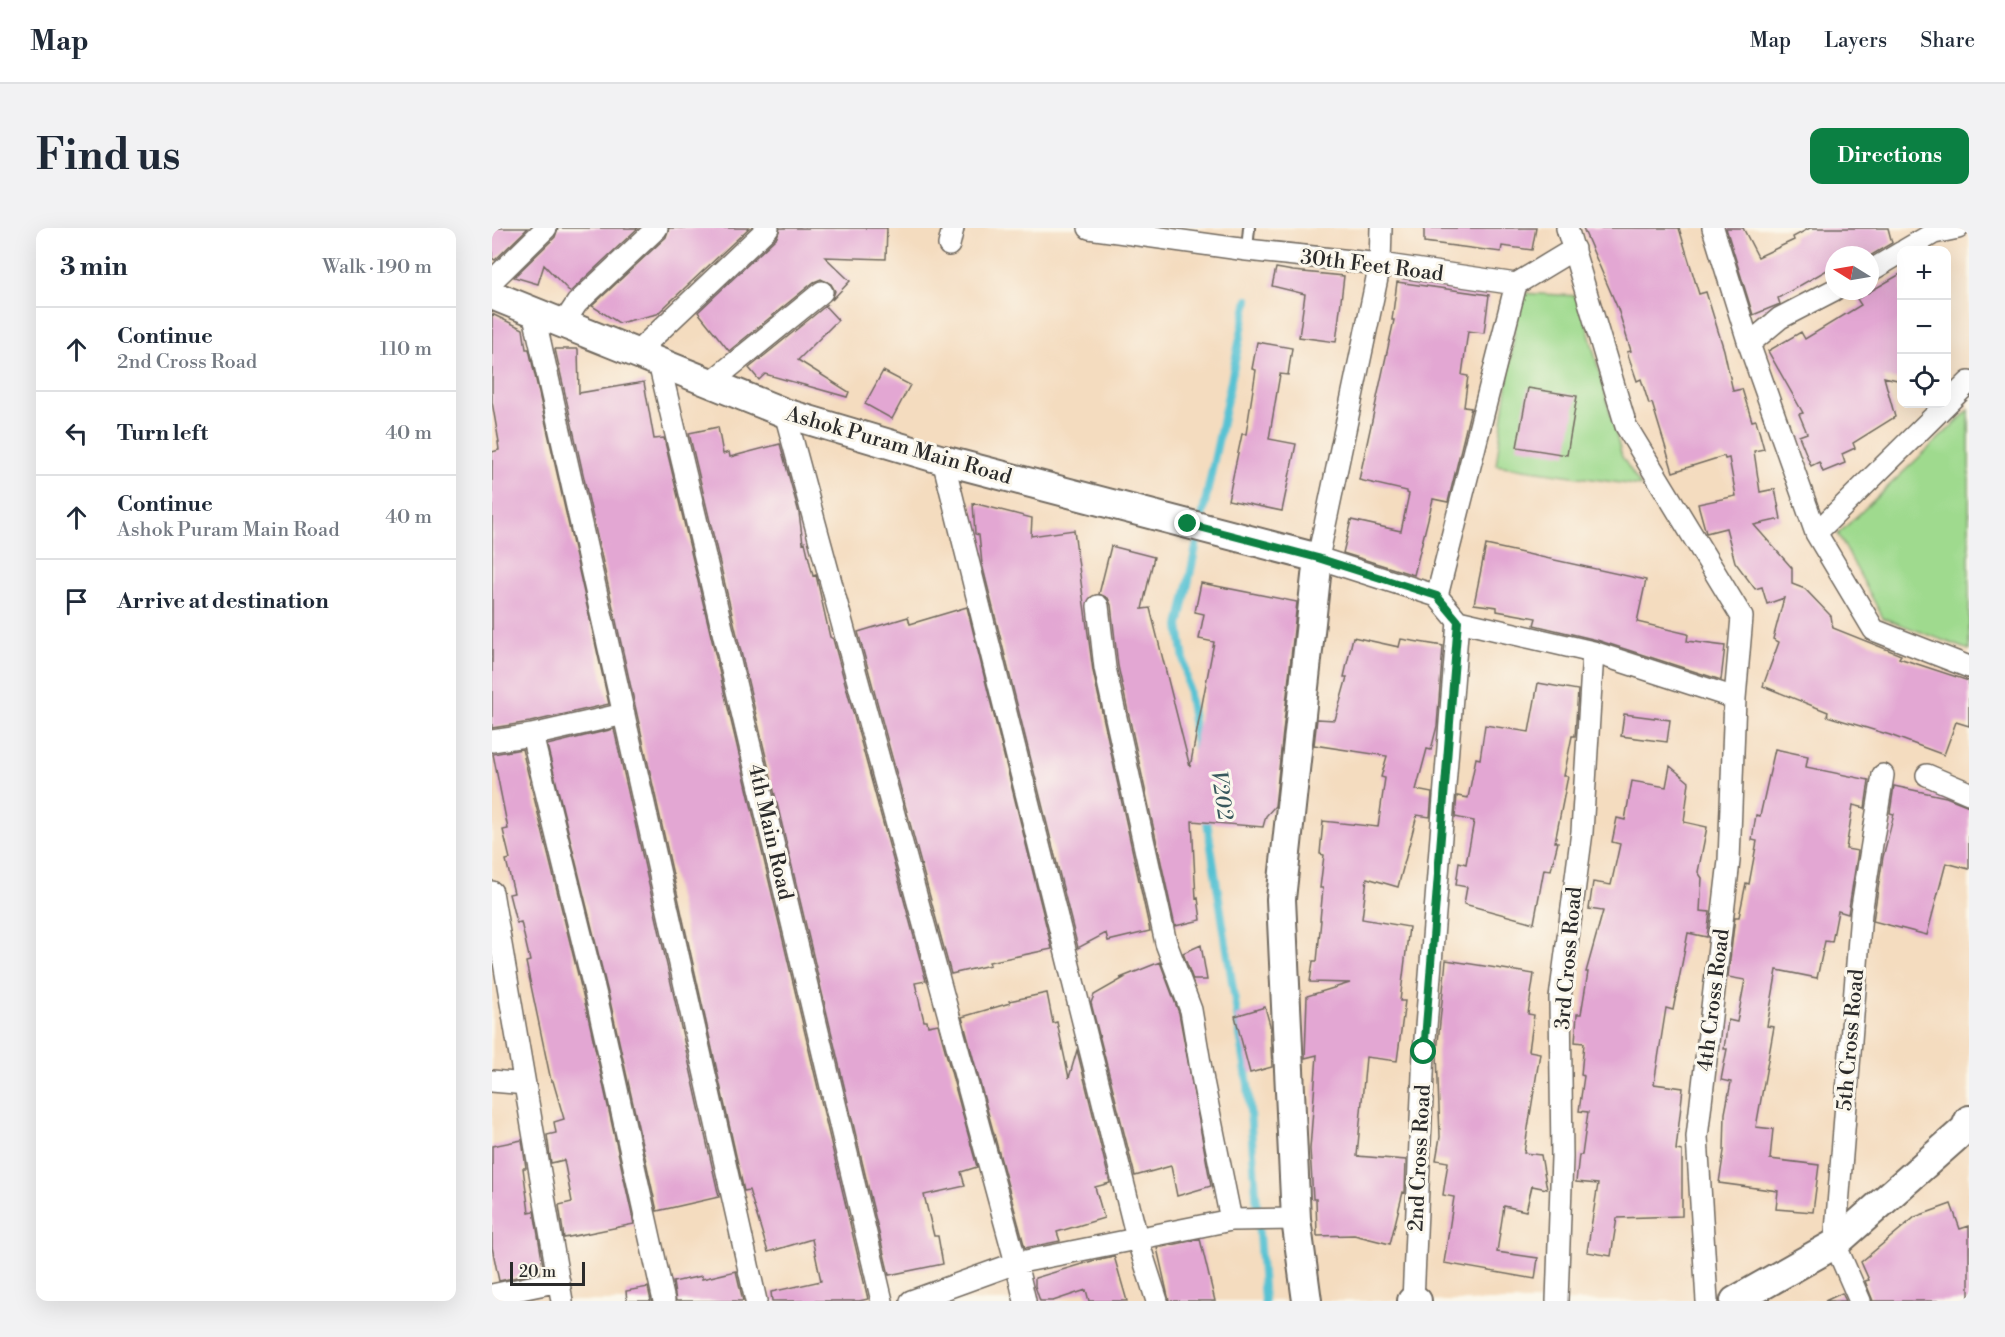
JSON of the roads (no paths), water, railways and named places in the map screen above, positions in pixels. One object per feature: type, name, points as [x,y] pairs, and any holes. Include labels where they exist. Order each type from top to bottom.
[{"type":"street","points":[[492,281],[546,228]]},
{"type":"street","points":[[564,324],[577,303],[657,228]]},
{"type":"street","points":[[647,358],[768,228]]},
{"type":"street","name":"30th Feet Road","points":[[1089,228],[1247,250],[1380,264],[1516,284]]},
{"type":"street","points":[[1307,1301],[1296,1219],[1281,899],[1318,558],[1380,264],[1382,228]]},
{"type":"street","name":"4th Cross Road","points":[[1567,228],[1626,426],[1742,617],[1735,698],[1729,861],[1697,1137],[1707,1301]]},
{"type":"street","points":[[1713,228],[1749,344],[1816,533],[1874,630],[1969,668]]},
{"type":"street","points":[[1912,246],[1934,233],[1958,228]]},
{"type":"street","points":[[1437,596],[1516,284],[1574,249]]},
{"type":"street","points":[[1879,266],[1897,255]]},
{"type":"street","points":[[710,383],[822,292]]},
{"type":"street","name":"Ashok Puram Main Road","points":[[492,295],[785,413],[943,459],[1318,558]]},
{"type":"street","points":[[1749,344],[1780,318],[1825,295]]},
{"type":"street","points":[[533,311],[756,1301]]},
{"type":"street","name":"4th Main Road","points":[[647,358],[882,1301]]},
{"type":"street","points":[[1816,533],[1969,382]]},
{"type":"street","points":[[785,413],[1016,1263],[1024,1301]]},
{"type":"street","points":[[943,459],[1137,1238],[1157,1301]]},
{"type":"street","points":[[1318,558],[1437,596],[1458,621],[1593,652],[1735,698]]},
{"type":"street","points":[[1098,606],[1105,668],[1166,943],[1191,1010],[1231,1220]]},
{"type":"street","name":"2nd Cross Road","points":[[1414,1301],[1424,1052],[1458,621]]},
{"type":"street","name":"3rd Cross Road","points":[[1557,1301],[1562,1157],[1560,998],[1582,832],[1593,652]]},
{"type":"street","points":[[492,741],[532,735],[624,714]]},
{"type":"street","points":[[532,735],[598,1004],[664,1301]]},
{"type":"street","name":"5th Cross Road","points":[[1860,1301],[1835,1244],[1861,913],[1883,775]]},
{"type":"street","points":[[1927,775],[1969,793]]},
{"type":"street","points":[[492,892],[498,961],[525,1084],[561,1291],[492,1295]]},
{"type":"street","points":[[492,1081],[525,1084]]},
{"type":"street","points":[[1735,1301],[1835,1244],[1968,1130]]},
{"type":"street","points":[[911,1301],[1016,1263],[1231,1220],[1296,1219]]},
{"type":"lane","points":[[1247,250],[1250,228]]},
{"type":"waterway","name":"V202","points":[[1201,522],[1248,300]]},
{"type":"waterway","name":"V202","points":[[1197,749],[1179,626],[1199,533]]},
{"type":"waterway","name":"V202","points":[[1206,815],[1248,1085],[1264,1301]]}]
